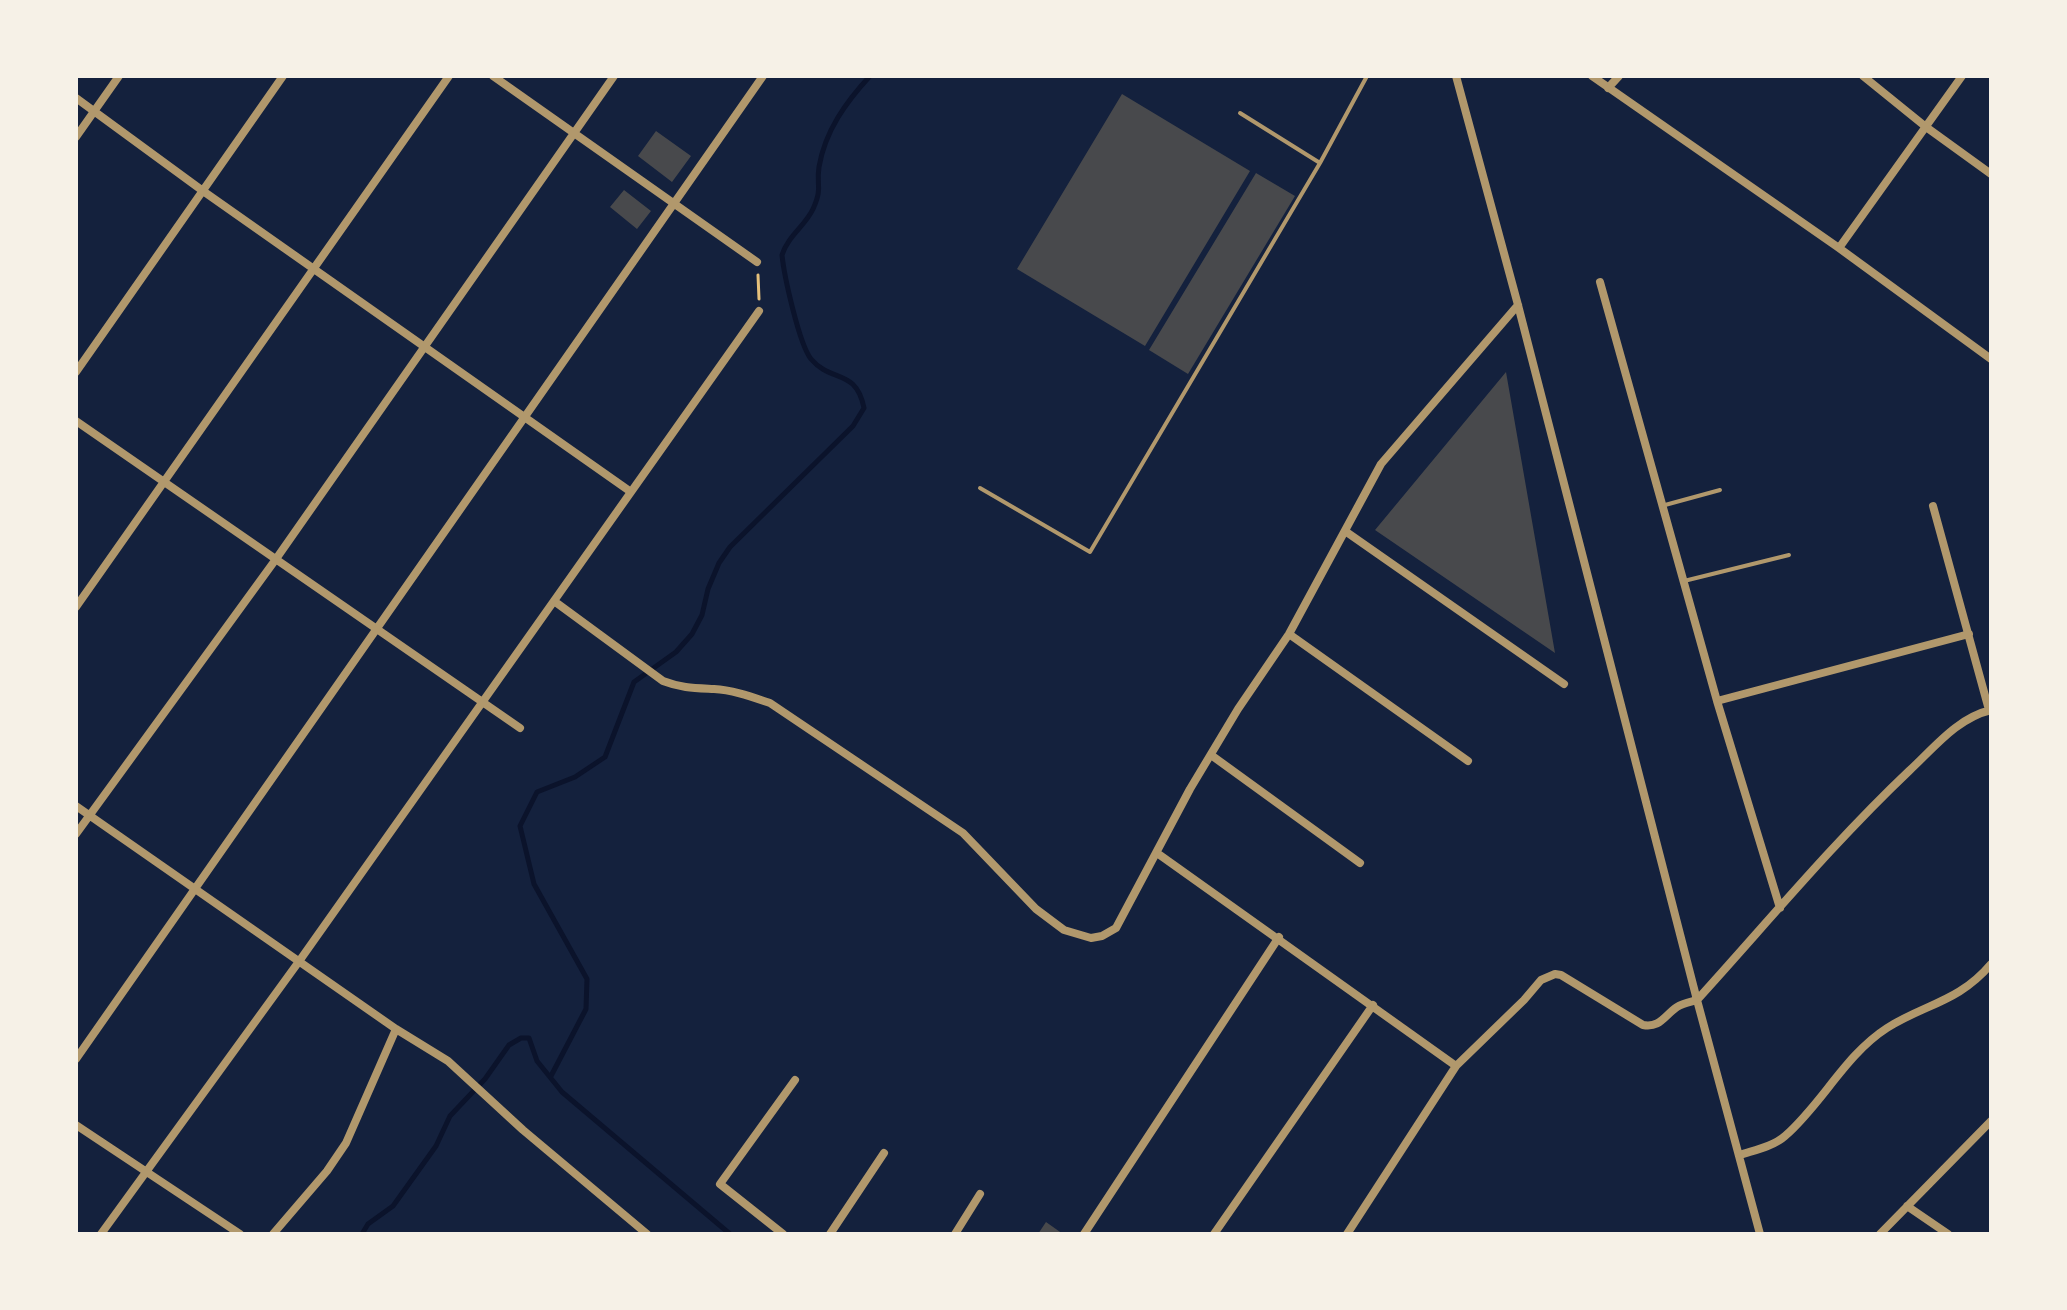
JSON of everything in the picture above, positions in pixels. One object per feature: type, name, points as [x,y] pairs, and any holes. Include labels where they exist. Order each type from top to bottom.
[{"type":"street","points":[[76,137],[119,76]]},
{"type":"street","points":[[76,372],[283,76]]},
{"type":"street","points":[[76,607],[449,76]]},
{"type":"street","points":[[493,76],[757,262]]},
{"type":"street","points":[[76,834],[276,559],[614,76]]},
{"type":"street","points":[[76,1059],[763,76]]},
{"type":"street","points":[[1456,76],[1760,1234]]},
{"type":"street","points":[[1592,76],[1839,248],[1991,359]]},
{"type":"street","points":[[1608,88],[1619,76]]},
{"type":"street","points":[[1863,76],[1991,174]]},
{"type":"street","points":[[1839,248],[1962,76]]},
{"type":"street","points":[[76,98],[631,492]]},
{"type":"street","points":[[1600,282],[1717,701],[1780,908]]},
{"type":"street","points":[[554,601],[663,681],[684,688],[714,689],[770,703],[963,833],[1036,909],[1064,930],[1091,938],[1102,936],[1116,928],[1238,709],[1289,634],[1381,464],[1518,305]]},
{"type":"street","points":[[101,1234],[300,960],[759,311]]},
{"type":"street","points":[[76,421],[520,728]]},
{"type":"street","points":[[1347,1234],[1456,1066],[1541,980],[1561,975],[1643,1025],[1653,1027],[1680,1005],[1697,1000],[1823,856],[1954,728],[1975,714],[1990,710],[1933,506]]},
{"type":"street","points":[[1345,531],[1564,684]]},
{"type":"street","points":[[1289,634],[1468,761]]},
{"type":"street","points":[[1717,701],[1969,634]]},
{"type":"street","points":[[1211,755],[1360,863]]},
{"type":"street","points":[[76,806],[460,1071],[487,1099],[647,1234]]},
{"type":"street","points":[[1157,853],[1456,1066]]},
{"type":"street","points":[[1084,1234],[1279,937]]},
{"type":"street","points":[[1740,1155],[1784,1138],[1885,1029],[1948,1001],[1978,979],[1991,964]]},
{"type":"street","points":[[1214,1234],[1373,1005]]},
{"type":"street","points":[[273,1234],[327,1171],[346,1143],[396,1029]]},
{"type":"street","points":[[783,1234],[720,1184],[795,1080]]},
{"type":"street","points":[[1880,1234],[1991,1121]]},
{"type":"street","points":[[76,1125],[240,1234]]},
{"type":"street","points":[[830,1234],[884,1153]]},
{"type":"street","points":[[955,1234],[980,1194]]},
{"type":"street","points":[[1907,1206],[1948,1234]]},
{"type":"lane","points":[[980,488],[1090,552],[1320,163],[1367,76]]},
{"type":"lane","points":[[1240,113],[1320,163]]},
{"type":"lane","points":[[1662,506],[1720,490]]},
{"type":"lane","points":[[1684,581],[1789,555]]},
{"type":"path","points":[[757,262],[759,311]]},
{"type":"building","points":[[1122,94],[1250,171],[1145,346],[1017,269]]},
{"type":"building","points":[[656,131],[691,156],[672,182],[638,156]]},
{"type":"building","points":[[1256,173],[1295,196],[1188,374],[1149,350]]},
{"type":"building","points":[[624,190],[651,211],[637,229],[610,207]]},
{"type":"building","points":[[1506,372],[1555,653],[1375,530]]},
{"type":"building","points":[[1046,1222],[1063,1234],[1038,1234]]},
{"type":"waterway","points":[[551,1076],[586,1009],[587,979],[534,884],[520,826],[537,792],[575,777],[605,757],[634,682],[676,652],[692,634],[702,615],[719,563],[730,547],[853,426],[864,408],[860,395],[849,381],[819,366],[806,351],[793,309],[782,255],[816,202],[819,167],[831,129],[870,76]]},
{"type":"waterway","points":[[362,1234],[368,1224],[393,1206],[436,1146],[450,1116],[485,1079],[509,1045],[521,1038],[529,1038],[537,1061],[562,1092],[730,1234]]}]
